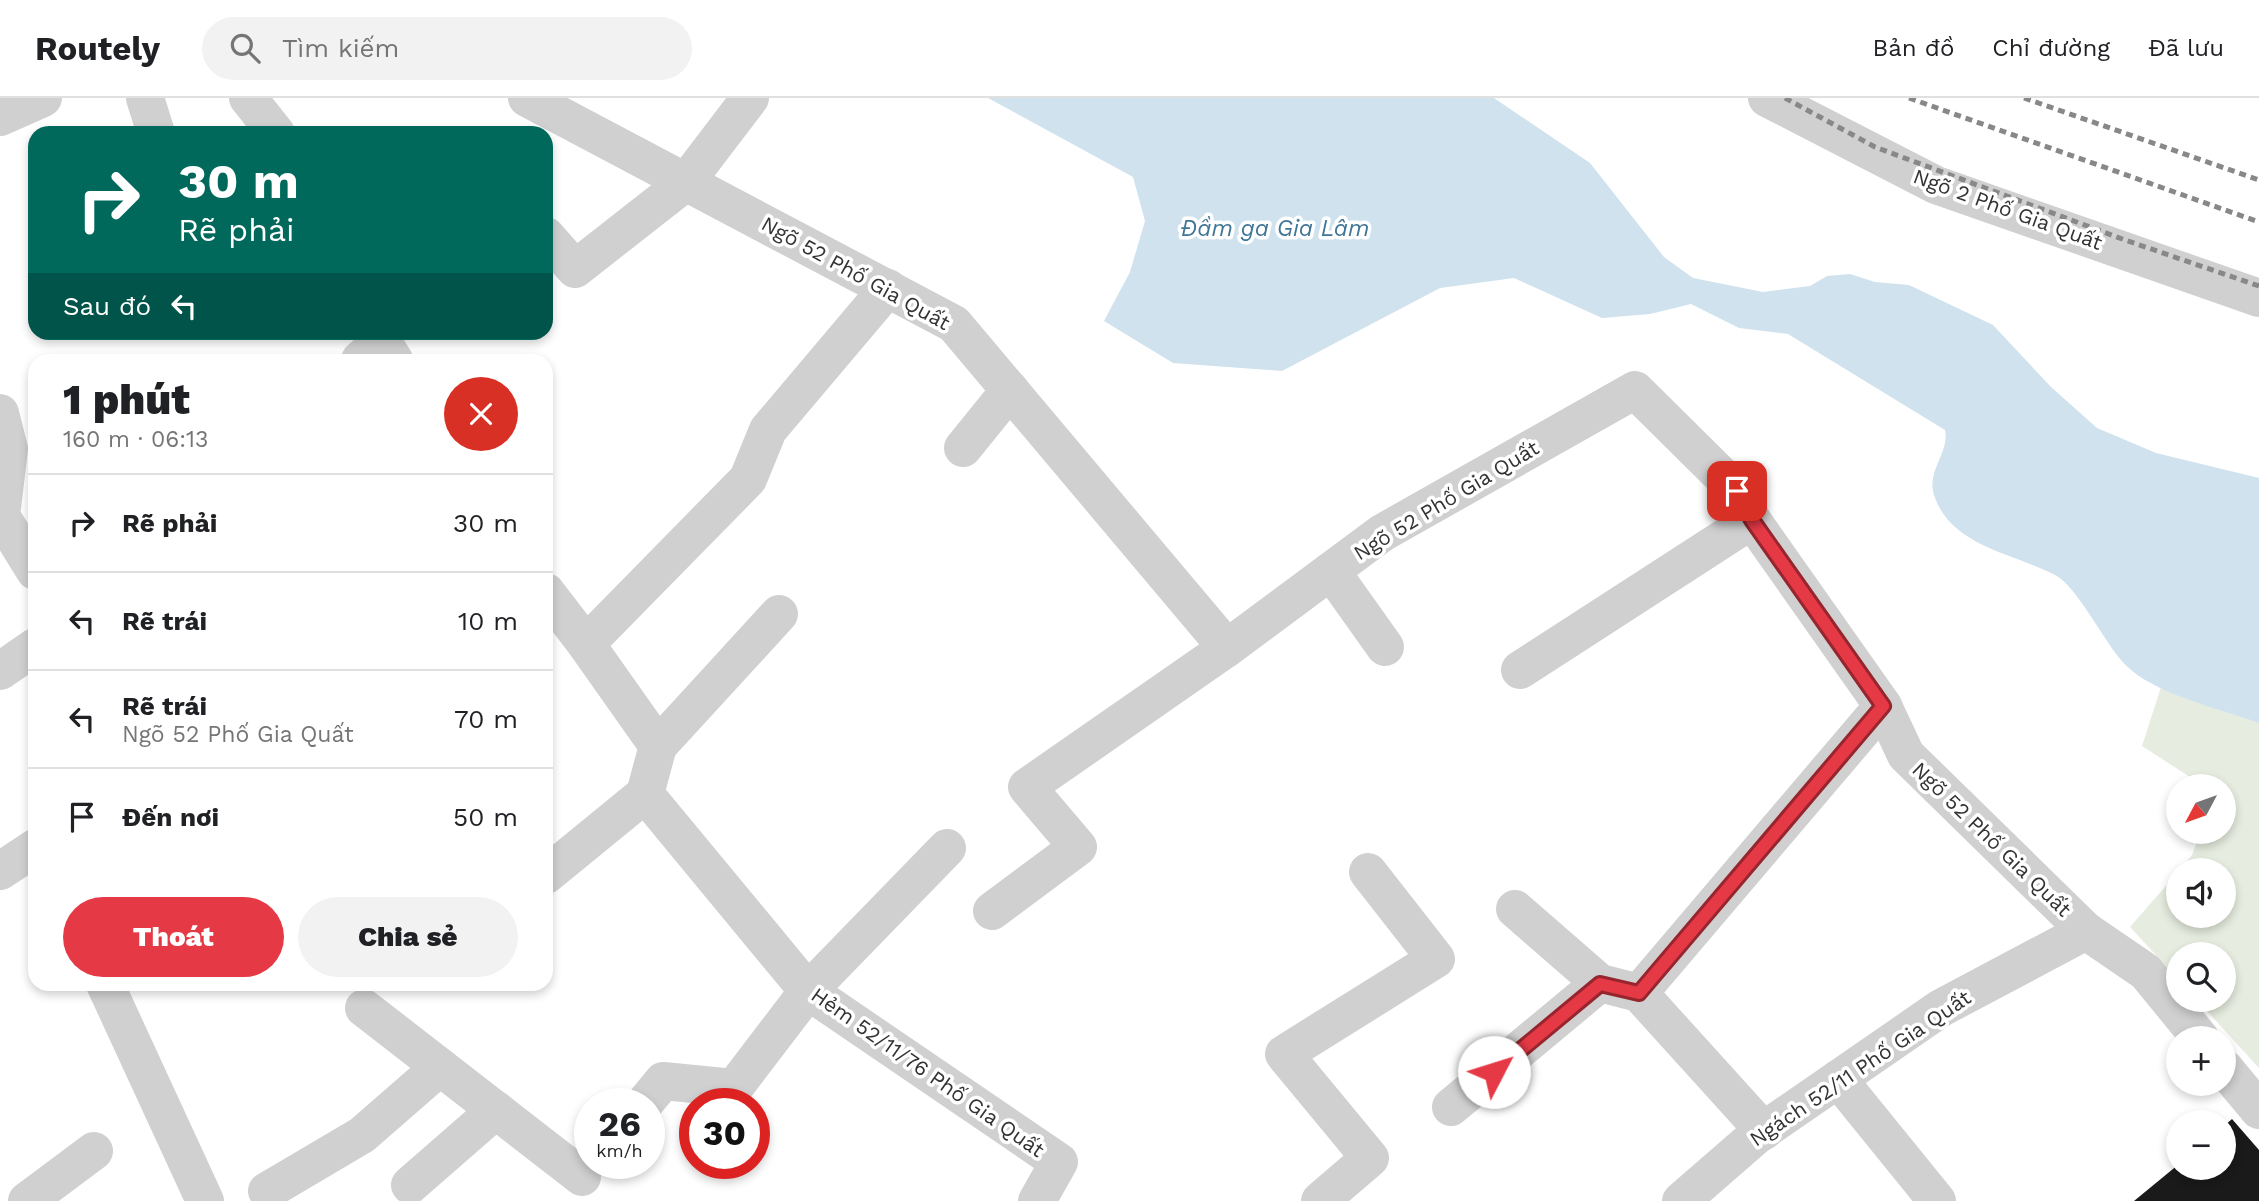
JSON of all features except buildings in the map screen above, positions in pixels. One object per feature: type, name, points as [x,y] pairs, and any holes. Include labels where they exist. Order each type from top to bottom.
[{"type":"street","points":[[0,117],[43,98]]},
{"type":"street","points":[[145,98],[154,126]]},
{"type":"street","points":[[248,98],[270,126]]},
{"type":"street","name":"Ngõ 52 Phố Gia Quất","points":[[527,98],[954,324],[1227,648],[1382,533],[1635,390],[1737,491],[1752,520],[1883,706],[1906,755],[2086,931],[2146,972],[2190,1026]]},
{"type":"street","points":[[553,244],[575,269],[687,183],[750,98]]},
{"type":"street","name":"Ngõ 2 Phố Gia Quất","points":[[1767,98],[1936,185],[2259,298]]},
{"type":"street","points":[[586,644],[748,479],[768,430],[888,288]]},
{"type":"street","points":[[367,354],[382,341],[390,354]]},
{"type":"street","points":[[963,448],[1010,390]]},
{"type":"street","points":[[0,413],[9,449],[1,516],[28,560]]},
{"type":"street","points":[[1520,670],[1752,520]]},
{"type":"street","points":[[1331,571],[1385,647]]},
{"type":"street","points":[[553,601],[658,746]]},
{"type":"street","points":[[553,869],[645,794],[658,746],[779,614]]},
{"type":"street","points":[[992,911],[1078,847],[1027,787],[1227,648]]},
{"type":"street","points":[[0,671],[28,652]]},
{"type":"street","points":[[1639,993],[1883,706]]},
{"type":"street","name":"Hẻm 52/11/76 Phố Gia Quất","points":[[645,794],[808,991],[1059,1162],[1037,1201]]},
{"type":"street","points":[[657,1088],[663,1081],[734,1088],[808,991],[947,848]]},
{"type":"street","points":[[0,871],[28,853]]},
{"type":"street","points":[[1320,1201],[1370,1158],[1284,1054],[1436,960],[1368,872]]},
{"type":"street","points":[[1515,909],[1600,984],[1639,993],[1764,1130]]},
{"type":"street","name":"Ngách 52/11 Phố Gia Quất","points":[[1681,1201],[1764,1130],[1941,1008],[2086,931]]},
{"type":"street","points":[[1451,1107],[1600,984]]},
{"type":"street","points":[[109,991],[205,1201]]},
{"type":"street","points":[[364,1008],[496,1110],[579,1181]]},
{"type":"street","points":[[267,1191],[362,1135],[440,1067]]},
{"type":"street","points":[[1838,1079],[1937,1201]]},
{"type":"street","points":[[2236,1082],[2259,1110]]},
{"type":"street","points":[[410,1185],[496,1110]]},
{"type":"street","points":[[27,1201],[94,1151]]},
{"type":"shaded area","points":[[2161,687],[2259,723],[2259,1068],[2236,1043],[2236,1026],[2221,1026],[2208,1012],[2236,1012],[2236,942],[2166,942],[2166,966],[2130,927],[2166,886],[2166,928],[2236,928],[2236,858],[2190,858],[2196,844],[2236,844],[2236,774],[2185,774],[2142,746]]},
{"type":"water","name":"Đầm ga Gia Lâm","points":[[988,98],[1494,98],[1590,163],[1664,257],[1693,278],[1763,292],[1810,286],[1827,276],[1850,274],[1875,282],[1909,285],[1993,325],[2051,387],[2097,428],[2156,453],[2259,478],[2259,723],[2175,695],[2144,679],[2122,661],[2064,582],[2039,567],[1986,546],[1954,526],[1942,512],[1932,486],[1946,438],[1945,430],[1788,334],[1739,328],[1691,304],[1650,314],[1602,318],[1514,278],[1440,288],[1282,371],[1173,363],[1104,321],[1130,272],[1145,221],[1133,177]]},
{"type":"railway","points":[[1785,98],[1875,147],[2125,240],[2259,286]]},
{"type":"railway","points":[[1909,98],[2259,222]]},
{"type":"railway","points":[[2024,98],[2259,180]]},
{"type":"route","points":[[1494,1072],[1600,984],[1639,993],[1883,706],[1752,520],[1737,491]]}]
